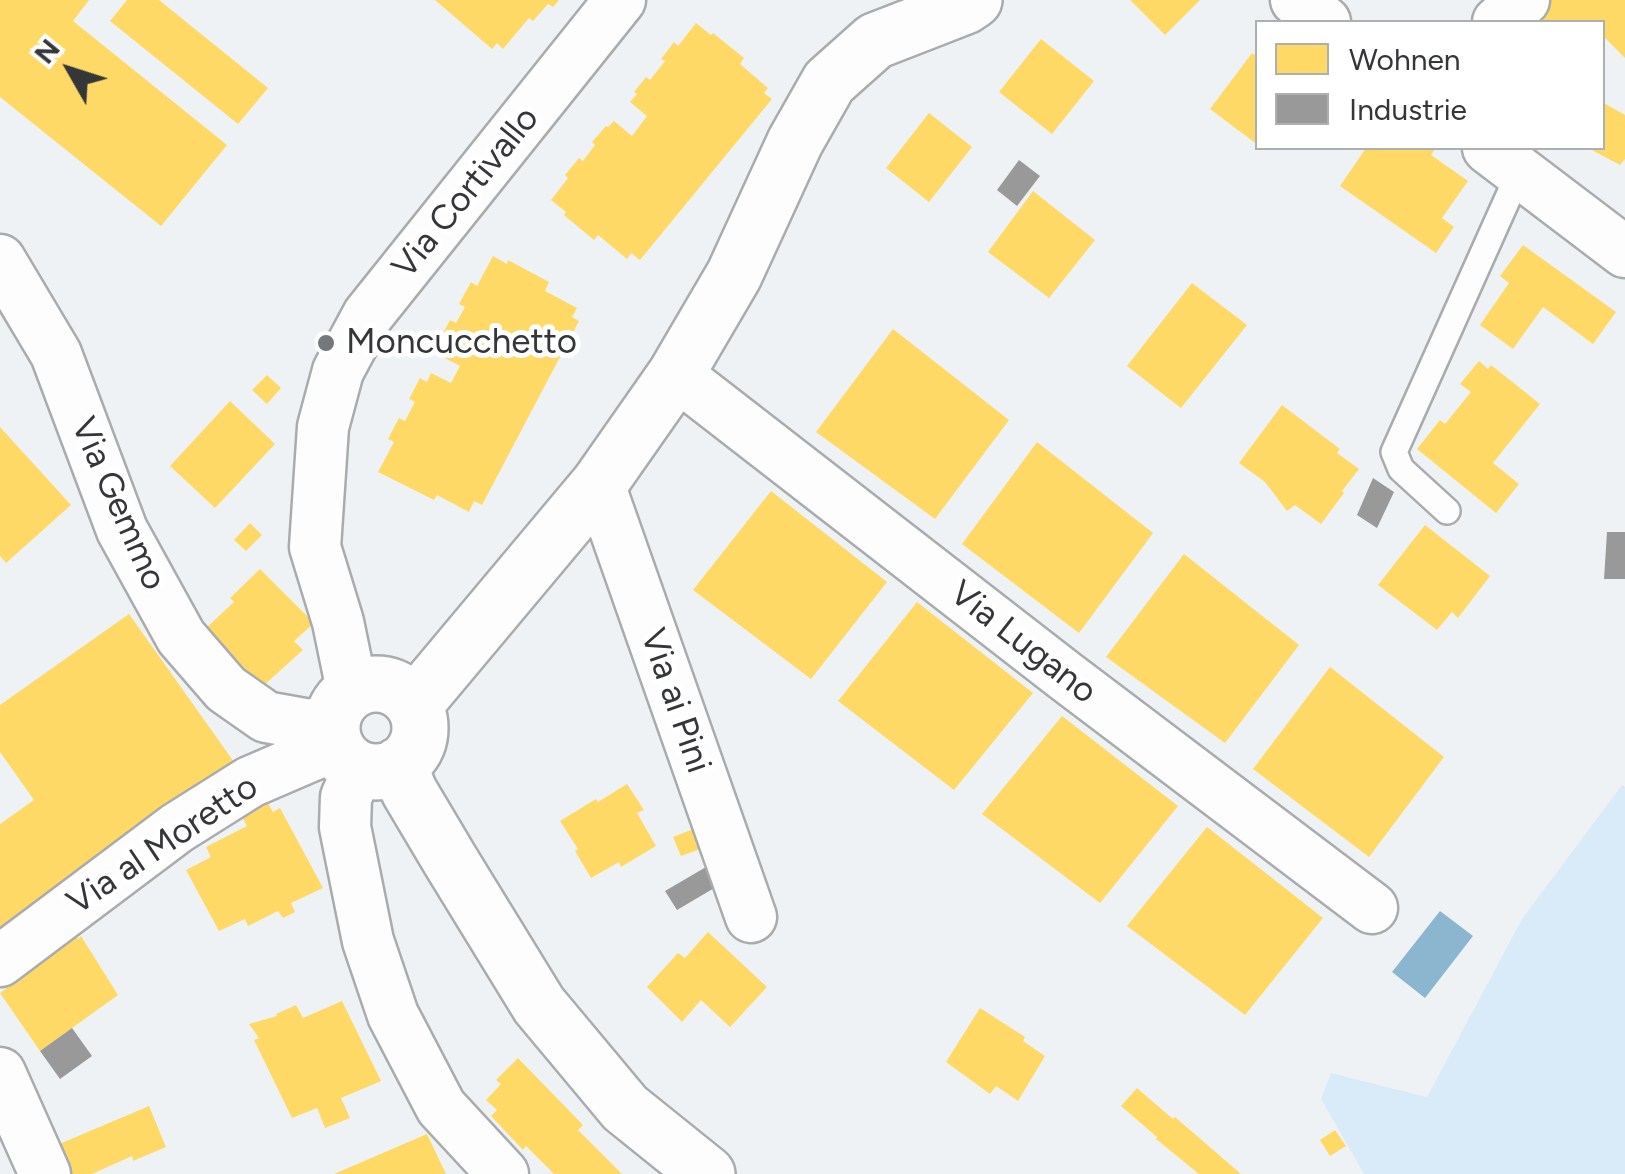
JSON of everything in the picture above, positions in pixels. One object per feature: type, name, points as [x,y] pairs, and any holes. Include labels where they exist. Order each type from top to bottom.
[{"type":"street","name":"Via Cortivallo","points":[[620,0],[368,315],[338,371],[322,427],[315,547],[338,622],[355,739],[410,791],[539,1004],[625,1108],[707,1174]]},
{"type":"street","points":[[503,1174],[441,1107],[393,1016],[368,941],[344,827],[365,685],[392,687],[414,705],[600,484],[676,374],[734,275],[795,142],[830,82],[875,41],[974,0]]},
{"type":"street","points":[[1296,0],[1322,20]]},
{"type":"street","points":[[1500,20],[1524,0]]},
{"type":"street","points":[[1504,159],[1625,252]]},
{"type":"street","name":"Via Gemmo","points":[[0,260],[56,354],[122,530],[181,637],[226,689],[266,718],[305,724],[355,739]]},
{"type":"street","name":"Via Lugano","points":[[676,374],[1372,908]]},
{"type":"street","name":"Via ai Pini","points":[[600,484],[752,917]]},
{"type":"street","name":"Via al Moretto","points":[[0,961],[177,828],[250,782],[355,739]]},
{"type":"street","points":[[0,1073],[45,1174]]},
{"type":"lane","points":[[1447,511],[1400,469],[1394,452],[1504,159]]},
{"type":"shaded area","points":[[1622,785],[1625,1174],[1364,1174],[1321,1099],[1331,1073],[1427,1097],[1522,919]]},
{"type":"water","points":[[1440,911],[1473,936],[1425,998],[1392,972]]},
{"type":"building: Wohnen","points":[[0,0],[89,0],[73,21],[227,145],[161,226],[0,97]]},
{"type":"building: Wohnen","points":[[127,0],[159,0],[268,88],[238,124],[110,21]]},
{"type":"building: Wohnen","points":[[435,0],[559,0],[553,7],[548,4],[533,21],[529,18],[503,49],[497,43],[492,49]]},
{"type":"building: Wohnen","points":[[1130,0],[1200,0],[1165,35]]},
{"type":"building: Wohnen","points":[[1541,0],[1625,0],[1625,58],[1605,38],[1605,20],[1516,20]]},
{"type":"building: Wohnen","points":[[696,23],[744,58],[740,64],[768,88],[764,93],[772,99],[640,260],[631,253],[627,259],[598,235],[594,240],[551,200],[568,178],[565,175],[579,158],[583,161],[606,126],[614,121],[632,136],[647,116],[630,102],[637,94],[634,92],[646,77],[650,80],[674,42],[678,46]]},
{"type":"building: Wohnen","points":[[1041,39],[1094,81],[1052,134],[999,92]]},
{"type":"building: Wohnen","points":[[1252,53],[1255,55],[1255,143],[1210,109]]},
{"type":"building: Wohnen","points":[[1605,104],[1625,115],[1625,159],[1620,165],[1592,150],[1605,150]]},
{"type":"building: Wohnen","points":[[929,113],[972,147],[929,202],[886,168]]},
{"type":"building: Wohnen","points":[[1365,150],[1434,150],[1431,155],[1468,181],[1442,218],[1454,227],[1436,253],[1340,186]]},
{"type":"building: Wohnen","points":[[1033,191],[1095,240],[1049,298],[988,252]]},
{"type":"building: Wohnen","points":[[1523,245],[1616,312],[1593,344],[1543,307],[1513,349],[1480,325],[1509,283],[1500,276]]},
{"type":"building: Wohnen","points":[[493,256],[549,282],[545,291],[577,308],[572,317],[579,321],[482,505],[474,501],[469,512],[437,495],[434,500],[378,472],[394,442],[388,439],[399,418],[405,421],[415,402],[409,399],[420,378],[427,382],[431,373],[451,383],[460,366],[439,355],[444,347],[438,343],[450,320],[456,323],[465,307],[459,304],[471,282],[477,286]]},
{"type":"building: Wohnen","points":[[1192,283],[1247,325],[1181,408],[1127,366]]},
{"type":"building: Wohnen","points":[[893,329],[1009,420],[935,519],[816,432]]},
{"type":"building: Wohnen","points":[[1479,361],[1488,369],[1491,365],[1540,404],[1493,463],[1519,484],[1496,513],[1417,449],[1440,420],[1445,424],[1471,392],[1460,384]]},
{"type":"building: Wohnen","points":[[267,375],[281,388],[267,404],[252,390]]},
{"type":"building: Wohnen","points":[[230,401],[275,444],[215,508],[170,466]]},
{"type":"building: Wohnen","points":[[1282,405],[1340,449],[1337,453],[1359,469],[1321,524],[1295,505],[1287,511],[1265,482],[1239,463]]},
{"type":"building: Wohnen","points":[[0,427],[71,505],[6,563],[0,556]]},
{"type":"building: Wohnen","points":[[1037,442],[1153,533],[1079,633],[962,544]]},
{"type":"building: Wohnen","points":[[771,491],[887,582],[811,679],[693,590]]},
{"type":"building: Wohnen","points":[[250,523],[262,535],[246,551],[234,540]]},
{"type":"building: Wohnen","points":[[1425,525],[1490,576],[1458,618],[1452,612],[1437,630],[1378,585]]},
{"type":"building: Wohnen","points":[[1184,554],[1299,645],[1225,743],[1106,657]]},
{"type":"building: Wohnen","points":[[260,569],[314,623],[294,641],[303,650],[262,687],[205,629],[234,602],[230,598]]},
{"type":"building: Wohnen","points":[[917,602],[1033,693],[954,790],[838,701]]},
{"type":"building: Wohnen","points":[[129,614],[239,769],[0,930],[0,824],[34,800],[0,752],[0,705]]},
{"type":"building: Wohnen","points":[[1330,667],[1444,757],[1369,857],[1253,769]]},
{"type":"building: Wohnen","points":[[1062,716],[1178,806],[1100,903],[982,814]]},
{"type":"building: Wohnen","points":[[627,784],[644,810],[637,813],[656,846],[621,867],[619,862],[591,878],[560,821]]},
{"type":"building: Wohnen","points":[[267,802],[273,812],[280,808],[323,888],[291,903],[295,912],[283,918],[278,911],[248,926],[245,919],[219,931],[186,870],[211,857],[206,847],[247,826],[241,815]]},
{"type":"building: Wohnen","points":[[1207,827],[1323,918],[1245,1015],[1127,926]]},
{"type":"building: Wohnen","points":[[696,828],[703,848],[681,856],[673,837]]},
{"type":"building: Wohnen","points":[[65,921],[78,939],[81,936],[118,995],[40,1051],[0,993],[43,962],[31,944]]},
{"type":"building: Wohnen","points":[[708,932],[767,987],[730,1027],[701,1000],[682,1022],[647,987],[678,953],[685,958]]},
{"type":"building: Wohnen","points":[[342,1001],[381,1081],[341,1098],[350,1118],[325,1128],[317,1108],[292,1118],[254,1040],[259,1038],[249,1024],[277,1016],[296,1005],[303,1018]]},
{"type":"building: Wohnen","points":[[980,1008],[1025,1037],[1023,1041],[1045,1056],[1018,1101],[996,1086],[990,1094],[946,1062]]},
{"type":"building: Wohnen","points":[[518,1058],[583,1125],[578,1130],[622,1174],[554,1174],[526,1146],[523,1150],[491,1116],[497,1110],[486,1100],[501,1084],[496,1080]]},
{"type":"building: Wohnen","points":[[1137,1088],[1241,1174],[1199,1174],[1156,1139],[1121,1106]]},
{"type":"building: Wohnen","points":[[149,1106],[166,1147],[133,1161],[132,1156],[92,1174],[69,1174],[57,1145]]},
{"type":"building: Wohnen","points":[[1335,1130],[1346,1146],[1330,1156],[1320,1140]]},
{"type":"building: Wohnen","points":[[427,1134],[446,1174],[334,1174]]},
{"type":"building: Industrie","points":[[1019,160],[1040,176],[1017,206],[997,190]]},
{"type":"building: Industrie","points":[[1373,478],[1394,492],[1377,528],[1357,515]]},
{"type":"building: Industrie","points":[[1607,532],[1625,532],[1625,579],[1604,579]]},
{"type":"building: Industrie","points":[[706,867],[716,887],[677,910],[665,891]]},
{"type":"building: Industrie","points":[[72,1028],[92,1056],[60,1079],[40,1051]]},
{"type":"place","name":"Moncucchetto","points":[[326,343]]}]
